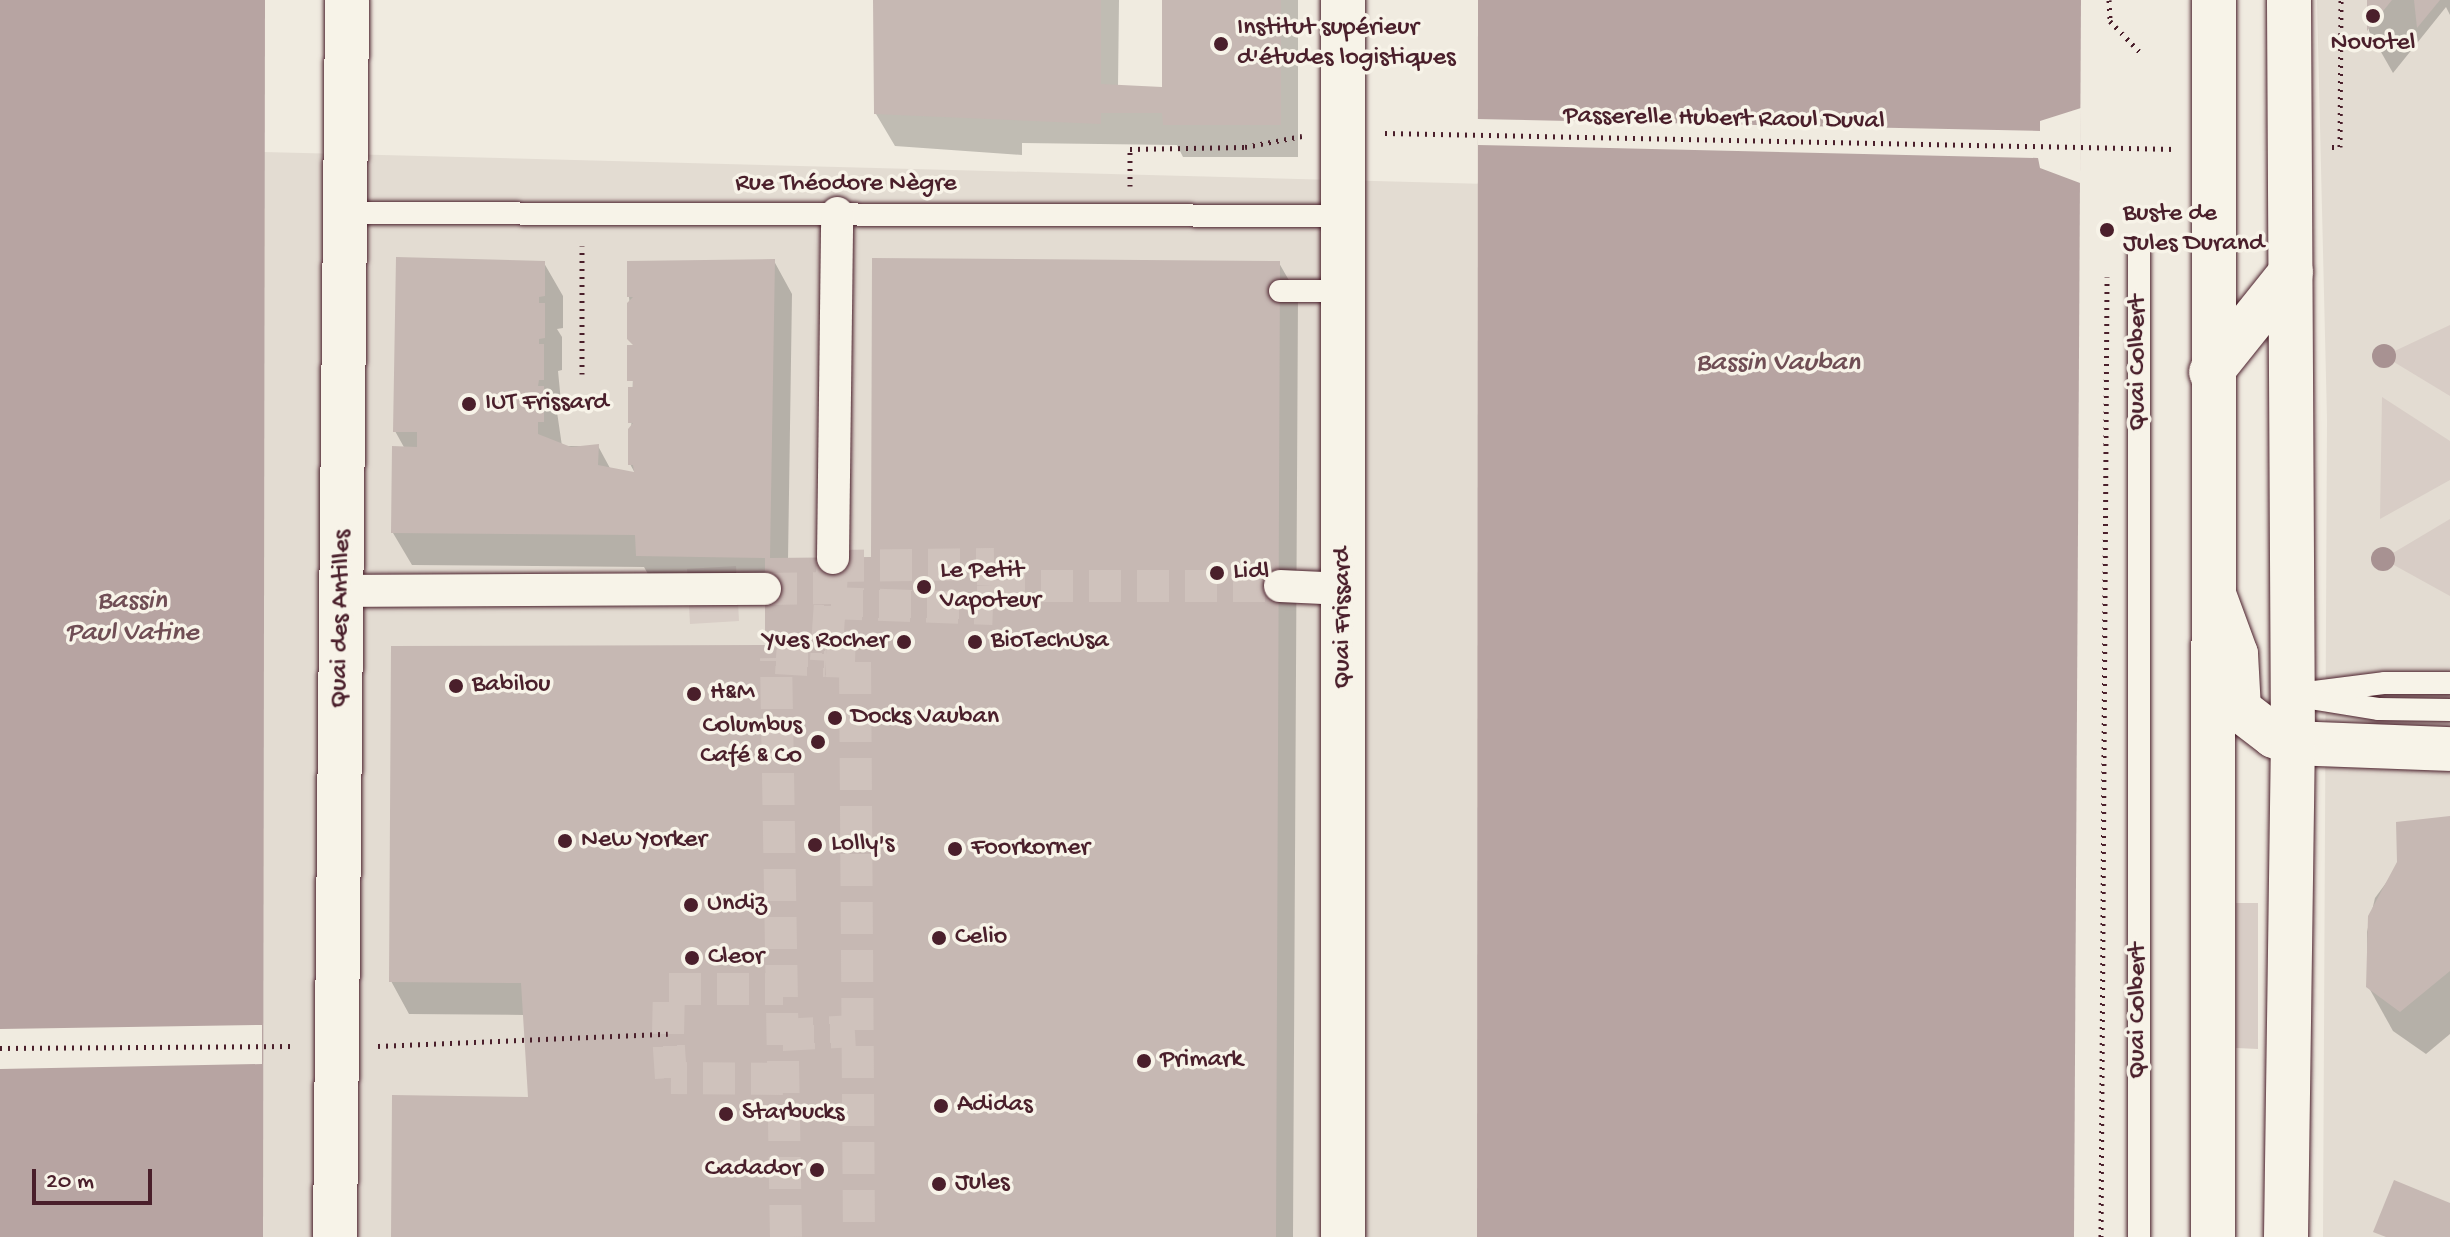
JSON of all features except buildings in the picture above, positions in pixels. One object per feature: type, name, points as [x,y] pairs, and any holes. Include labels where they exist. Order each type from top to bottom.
[{"type":"street","name":"Quai des Antilles","points":[[335,1237],[347,0]]},
{"type":"street","name":"Quai Frissard","points":[[1343,0],[1343,1237]]},
{"type":"street","points":[[2213,1237],[2211,372],[2214,0]]},
{"type":"street","points":[[2286,1237],[2277,734],[2291,695],[2289,0]]},
{"type":"street","points":[[833,558],[837,213]]},
{"type":"street","points":[[2211,372],[2291,272]]},
{"type":"street","points":[[1280,586],[1345,589]]},
{"type":"street","points":[[342,591],[765,589]]},
{"type":"street","points":[[2211,590],[2226,616],[2236,654],[2239,709],[2277,734],[2450,749]]},
{"type":"lane","name":"Rue Théodore Nègre","points":[[347,213],[1345,216]]},
{"type":"lane","name":"Quai Colbert","points":[[2139,252],[2139,1237]]},
{"type":"lane","points":[[1280,291],[1342,291]]},
{"type":"lane","points":[[2291,695],[2385,683],[2450,683]]},
{"type":"lane","points":[[2291,695],[2379,709],[2450,710]]},
{"type":"path","points":[[2109,0],[2110,21],[2139,51]]},
{"type":"path","points":[[2340,147],[2341,0]]},
{"type":"path","name":"Passerelle Hubert Raoul Duval","points":[[1379,133],[2140,148]]},
{"type":"path","points":[[1130,214],[1130,149],[1245,147],[1303,136]]},
{"type":"path","points":[[582,374],[583,213]]},
{"type":"path","name":"Quai Colbert","points":[[2101,1237],[2104,280],[2139,252]]},
{"type":"path","points":[[339,1047],[668,1034]]},
{"type":"path","points":[[0,1048],[262,1044]]},
{"type":"shaded area","points":[[2317,0],[2450,0],[2450,1237],[2323,1237],[2327,420]]},
{"type":"shaded area","points":[[0,145],[1527,185],[1566,1237],[0,1237]]},
{"type":"shaded area","points":[[2450,325],[2450,396],[2384,356]]},
{"type":"shaded area","points":[[2382,397],[2450,441],[2450,480],[2380,519]]},
{"type":"shaded area","points":[[2450,519],[2450,596],[2383,559]]},
{"type":"shaded area","points":[[736,566],[739,621],[690,624],[687,569]]},
{"type":"shaded area","points":[[2236,903],[2258,903],[2258,1049],[2236,1048]]},
{"type":"water","name":"Bassin Paul Vatine","points":[[0,0],[265,0],[263,1237],[0,1237]]},
{"type":"water","name":"Bassin Vauban","points":[[1478,0],[2081,0],[2074,1237],[1477,1237]]},
{"type":"pier","points":[[2081,108],[2080,183],[2040,168],[2038,158],[1478,145],[1477,134],[1477,119],[2040,131],[2040,121]]},
{"type":"pier","points":[[262,1025],[262,1064],[0,1069],[0,1029]]},
{"type":"tunnel","points":[[833,558],[826,661],[855,662],[859,1237]]},
{"type":"tunnel","points":[[832,566],[994,564],[993,586]]},
{"type":"tunnel","points":[[831,603],[993,609],[993,586],[1280,586]]},
{"type":"tunnel","points":[[765,589],[832,588]]},
{"type":"tunnel","points":[[786,1237],[776,658],[826,661]]},
{"type":"tunnel","points":[[783,989],[669,989],[668,1034],[671,1078],[783,1079]]},
{"type":"tunnel","points":[[782,1035],[855,1031]]},
{"type":"place","name":"Novotel","points":[[2373,16]]},
{"type":"place","name":"Institut supérieur d'études logistiques","points":[[1221,44]]},
{"type":"place","name":"Buste de Jules Durand","points":[[2107,230]]},
{"type":"place","name":"IUT Frissard","points":[[469,404]]},
{"type":"place","name":"Lidl","points":[[1217,573]]},
{"type":"place","name":"Le Petit Vapoteur","points":[[924,587]]},
{"type":"place","name":"Yves Rocher","points":[[904,642]]},
{"type":"place","name":"BioTechUsa","points":[[975,642]]},
{"type":"place","name":"Babilou","points":[[456,686]]},
{"type":"place","name":"H&M","points":[[694,694]]},
{"type":"place","name":"Docks Vauban","points":[[835,718]]},
{"type":"place","name":"Columbus Café & Co","points":[[818,742]]},
{"type":"place","name":"New Yorker","points":[[565,841]]},
{"type":"place","name":"Lolly's","points":[[815,845]]},
{"type":"place","name":"Foorkorner","points":[[955,849]]},
{"type":"place","name":"Undiz","points":[[691,905]]},
{"type":"place","name":"Celio","points":[[939,938]]},
{"type":"place","name":"Cleor","points":[[692,958]]},
{"type":"place","name":"Primark","points":[[1144,1061]]},
{"type":"place","name":"Adidas","points":[[941,1106]]},
{"type":"place","name":"Starbucks","points":[[726,1114]]},
{"type":"place","name":"Cadador","points":[[817,1170]]},
{"type":"place","name":"Jules","points":[[939,1184]]}]
